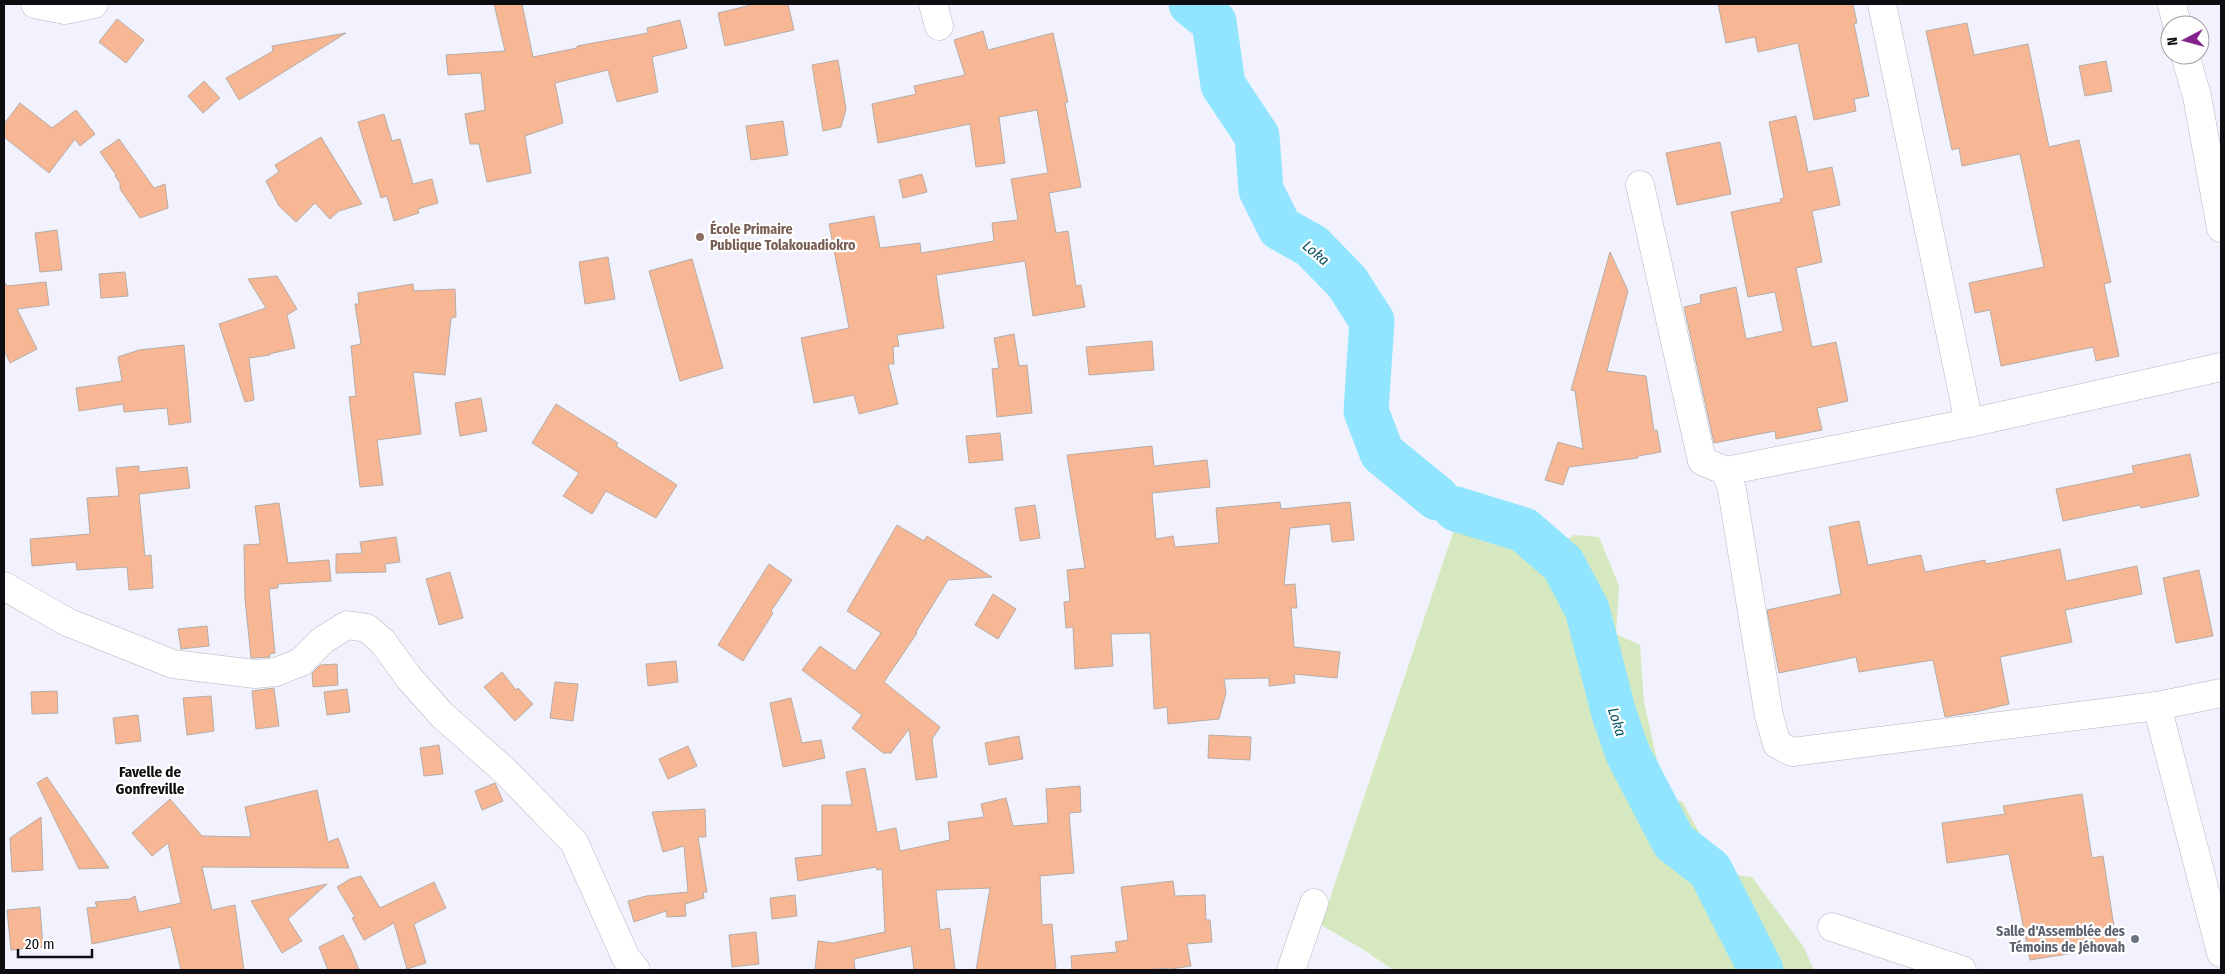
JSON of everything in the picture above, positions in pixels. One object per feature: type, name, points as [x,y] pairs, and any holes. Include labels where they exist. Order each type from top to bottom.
[{"type":"street","points":[[35,4],[66,10],[94,4]]},
{"type":"street","points":[[1882,4],[1969,422]]},
{"type":"street","points":[[2189,65],[2197,96],[2221,228]]},
{"type":"street","points":[[1640,185],[1702,461],[1726,471],[1969,422],[2221,367]]},
{"type":"street","points":[[1726,471],[1732,490],[1769,716],[1777,744],[1792,752],[2158,706],[2221,693]]},
{"type":"street","points":[[4,586],[67,622],[173,664],[255,674],[276,672],[301,662],[323,640],[347,625],[367,628],[383,642],[409,678],[442,715],[505,771],[574,842],[626,958],[636,970]]},
{"type":"street","points":[[2158,706],[2221,953]]},
{"type":"street","points":[[1292,970],[1314,903]]},
{"type":"street","points":[[1832,927],[1962,970]]},
{"type":"green space","points":[[1457,521],[1500,533],[1548,552],[1574,535],[1599,537],[1619,586],[1616,634],[1640,645],[1644,702],[1666,800],[1682,801],[1721,873],[1752,877],[1803,946],[1814,970],[1393,970],[1364,950],[1321,925]]},
{"type":"building","points":[[494,4],[522,4],[533,57],[577,48],[577,46],[648,33],[647,28],[680,20],[687,48],[652,57],[658,92],[617,102],[608,70],[555,83],[563,123],[525,136],[531,173],[487,182],[479,144],[470,144],[465,114],[485,110],[481,73],[448,75],[446,55],[505,51]]},
{"type":"building","points":[[755,4],[788,4],[794,30],[725,46],[718,13]]},
{"type":"building","points":[[1718,4],[1853,4],[1857,23],[1854,24],[1869,96],[1854,99],[1856,111],[1814,120],[1798,43],[1758,52],[1755,37],[1726,43]]},
{"type":"building","points":[[117,19],[144,40],[126,63],[99,42]]},
{"type":"building","points":[[1967,23],[1974,55],[2028,44],[2049,147],[2079,140],[2111,282],[2104,284],[2119,356],[2096,361],[2093,347],[2001,366],[1990,310],[1975,313],[1969,283],[2044,267],[2020,154],[1962,166],[1959,148],[1952,150],[1926,31]]},
{"type":"building","points":[[983,31],[988,50],[1053,33],[1068,102],[1065,103],[1081,187],[1049,193],[1056,233],[1068,231],[1076,286],[1081,285],[1085,307],[1033,316],[1025,261],[936,275],[944,328],[897,335],[899,346],[893,347],[894,364],[888,364],[898,404],[859,414],[854,395],[814,403],[801,338],[849,328],[829,224],[874,216],[880,248],[920,243],[921,253],[994,241],[992,223],[1018,220],[1011,179],[1048,173],[1037,110],[999,117],[1005,163],[976,167],[970,124],[878,143],[872,104],[916,94],[914,86],[965,75],[954,40]]},
{"type":"building","points":[[346,33],[239,100],[226,78],[273,51],[272,46]]},
{"type":"building","points":[[838,60],[846,109],[841,127],[823,131],[812,65]]},
{"type":"building","points":[[2106,61],[2112,91],[2085,96],[2079,66]]},
{"type":"building","points":[[204,81],[220,98],[203,113],[188,96]]},
{"type":"building","points":[[20,103],[52,128],[76,110],[95,134],[80,146],[75,139],[49,173],[4,137],[4,124]]},
{"type":"building","points":[[384,114],[392,141],[400,139],[413,184],[432,179],[438,203],[418,209],[419,213],[394,221],[387,196],[381,198],[358,122]]},
{"type":"building","points":[[1796,116],[1808,172],[1832,167],[1840,205],[1812,211],[1822,262],[1796,268],[1812,347],[1836,342],[1848,401],[1817,408],[1822,430],[1776,439],[1775,431],[1714,443],[1684,307],[1701,303],[1700,295],[1736,287],[1746,339],[1783,331],[1775,292],[1748,297],[1731,212],[1781,202],[1780,199],[1784,198],[1769,122]]},
{"type":"building","points":[[783,121],[788,155],[751,160],[746,126]]},
{"type":"building","points":[[321,137],[362,204],[339,211],[330,219],[315,203],[296,222],[279,206],[266,181],[279,172],[275,165]]},
{"type":"building","points":[[119,139],[154,188],[165,184],[168,208],[140,218],[120,189],[120,183],[116,175],[100,152]]},
{"type":"building","points":[[1720,142],[1731,194],[1677,205],[1666,153]]},
{"type":"building","points":[[922,174],[927,192],[903,198],[899,180]]},
{"type":"building","points":[[57,230],[62,270],[40,272],[35,233]]},
{"type":"building","points":[[1610,252],[1628,291],[1607,371],[1646,376],[1654,431],[1657,430],[1661,452],[1638,456],[1638,458],[1569,467],[1563,485],[1545,480],[1558,442],[1583,449],[1575,391],[1571,390]]},
{"type":"building","points":[[608,257],[615,299],[585,304],[579,262]]},
{"type":"building","points":[[692,259],[723,368],[680,381],[649,271]]},
{"type":"building","points":[[125,272],[128,296],[101,298],[99,274]]},
{"type":"building","points":[[277,276],[297,309],[287,315],[295,348],[270,355],[249,358],[254,400],[245,402],[219,324],[266,308],[248,279]]},
{"type":"building","points":[[4,281],[7,286],[46,282],[49,305],[17,309],[37,349],[10,363],[4,350]]},
{"type":"building","points":[[413,284],[414,291],[455,289],[456,317],[451,318],[445,375],[413,372],[421,434],[377,440],[383,485],[360,487],[349,397],[356,396],[351,346],[361,344],[355,304],[359,304],[358,293]]},
{"type":"building","points":[[1014,334],[1019,366],[1027,365],[1032,413],[997,417],[992,369],[999,368],[994,338]]},
{"type":"building","points":[[1152,341],[1154,370],[1089,375],[1086,347]]},
{"type":"building","points":[[184,345],[191,422],[169,425],[167,408],[124,412],[123,404],[79,411],[76,388],[122,381],[118,357],[139,350]]},
{"type":"building","points":[[481,398],[487,431],[460,436],[455,403]]},
{"type":"building","points":[[556,404],[618,443],[616,446],[677,485],[656,518],[606,491],[592,514],[563,496],[579,473],[532,443]]},
{"type":"building","points":[[1000,433],[1003,460],[969,463],[966,436]]},
{"type":"building","points":[[1152,446],[1154,466],[1207,460],[1210,487],[1152,493],[1156,539],[1173,536],[1175,547],[1219,543],[1216,508],[1280,502],[1281,509],[1350,502],[1354,540],[1332,542],[1330,524],[1290,528],[1284,585],[1295,584],[1297,608],[1291,608],[1294,647],[1340,652],[1337,678],[1294,674],[1295,683],[1269,686],[1269,678],[1224,679],[1226,693],[1219,719],[1168,724],[1167,707],[1154,709],[1150,633],[1111,634],[1113,666],[1075,669],[1073,627],[1066,628],[1064,602],[1070,601],[1067,570],[1085,568],[1067,455]]},
{"type":"building","points":[[2190,454],[2199,496],[2141,508],[2140,505],[2063,521],[2056,489],[2134,473],[2132,466]]},
{"type":"building","points":[[139,466],[139,472],[187,467],[190,488],[139,494],[145,556],[151,555],[153,588],[129,590],[127,567],[77,570],[76,562],[32,566],[30,539],[90,534],[87,498],[119,496],[116,468]]},
{"type":"building","points":[[279,503],[288,563],[329,560],[331,581],[278,584],[278,588],[269,589],[275,653],[270,654],[270,657],[251,658],[245,599],[244,545],[260,544],[255,506]]},
{"type":"building","points":[[1035,505],[1040,538],[1020,541],[1015,508]]},
{"type":"building","points":[[1859,521],[1868,565],[1921,555],[1925,572],[1985,560],[1986,564],[2060,549],[2066,581],[2137,566],[2142,594],[2065,610],[2072,642],[2000,657],[2009,704],[1975,712],[1945,717],[1933,660],[1859,672],[1856,657],[1779,673],[1767,610],[1841,594],[1829,527]]},
{"type":"building","points":[[897,525],[924,541],[927,536],[992,577],[948,580],[917,633],[884,682],[940,727],[932,739],[937,777],[916,780],[909,729],[891,753],[883,753],[852,728],[862,715],[802,670],[820,646],[855,671],[881,633],[847,611]]},
{"type":"building","points":[[396,537],[400,562],[385,564],[386,572],[336,573],[336,554],[362,553],[360,542]]},
{"type":"building","points":[[769,564],[792,580],[771,611],[773,613],[743,661],[718,645]]},
{"type":"building","points":[[2199,570],[2213,636],[2176,643],[2163,578]]},
{"type":"building","points":[[450,572],[463,618],[439,625],[426,579]]},
{"type":"building","points":[[993,594],[1016,609],[998,639],[975,625]]},
{"type":"building","points":[[207,626],[209,646],[181,649],[178,629]]},
{"type":"building","points":[[676,661],[678,682],[648,686],[646,664]]},
{"type":"building","points":[[337,664],[338,685],[313,687],[312,673],[320,665]]},
{"type":"building","points":[[502,672],[516,690],[518,688],[533,704],[515,721],[484,687]]},
{"type":"building","points":[[555,682],[578,684],[573,721],[550,718]]},
{"type":"building","points":[[274,688],[279,726],[256,729],[252,691]]},
{"type":"building","points":[[347,689],[350,712],[327,715],[324,692]]},
{"type":"building","points":[[57,691],[58,713],[32,714],[31,692]]},
{"type":"building","points":[[211,696],[214,731],[187,735],[183,698]]},
{"type":"building","points":[[791,698],[802,743],[821,740],[825,758],[783,767],[770,703]]},
{"type":"building","points":[[138,715],[141,741],[116,744],[113,718]]},
{"type":"building","points":[[1209,735],[1251,737],[1250,760],[1208,758]]},
{"type":"building","points":[[1019,736],[1023,759],[989,765],[985,743]]},
{"type":"building","points":[[439,745],[443,774],[424,776],[420,748]]},
{"type":"building","points":[[688,746],[697,766],[668,779],[659,759]]},
{"type":"building","points":[[865,768],[877,832],[896,828],[900,851],[950,840],[948,822],[984,817],[981,804],[1006,798],[1013,826],[1048,823],[1046,789],[1080,786],[1081,812],[1069,813],[1074,873],[1040,876],[1042,925],[1052,924],[1056,970],[976,970],[990,888],[936,890],[940,930],[950,928],[955,970],[914,970],[911,946],[854,959],[855,970],[815,970],[818,941],[833,943],[885,932],[882,869],[877,870],[876,867],[798,881],[795,858],[822,855],[822,805],[852,805],[846,772]]},
{"type":"building","points":[[47,777],[109,868],[79,869],[37,783]]},
{"type":"building","points":[[495,783],[503,801],[482,810],[475,791]]},
{"type":"building","points":[[317,790],[328,842],[338,838],[349,868],[202,867],[212,910],[235,905],[244,970],[181,970],[171,927],[92,944],[87,908],[97,907],[95,902],[130,899],[135,896],[139,912],[181,903],[168,843],[152,856],[132,833],[170,799],[202,836],[251,837],[245,807]]},
{"type":"building","points":[[2082,794],[2092,858],[2103,856],[2117,946],[2030,960],[2009,854],[1947,863],[1942,823],[2005,814],[2003,806]]},
{"type":"building","points":[[705,809],[706,837],[698,837],[707,892],[703,892],[704,898],[685,904],[686,916],[667,917],[666,911],[634,922],[628,901],[646,896],[688,892],[684,846],[663,852],[652,812]]},
{"type":"building","points":[[41,817],[43,870],[12,872],[10,838]]},
{"type":"building","points":[[361,876],[380,908],[434,882],[446,908],[414,924],[426,963],[407,969],[394,923],[364,940],[352,918],[355,917],[337,887],[350,879]]},
{"type":"building","points":[[1173,881],[1175,896],[1205,895],[1206,920],[1210,920],[1212,942],[1187,944],[1191,966],[1145,970],[1072,970],[1071,956],[1117,952],[1115,942],[1128,940],[1121,887]]},
{"type":"building","points":[[327,884],[288,919],[302,941],[282,953],[251,901]]},
{"type":"building","points":[[795,895],[797,916],[772,919],[770,898]]},
{"type":"building","points":[[40,907],[43,947],[11,950],[7,910]]},
{"type":"building","points":[[756,932],[759,964],[732,967],[729,935]]},
{"type":"building","points":[[343,935],[359,970],[328,970],[319,947]]},
{"type":"waterway","name":"Loka","points":[[1191,4],[1214,22],[1223,85],[1257,136],[1261,190],[1280,228],[1312,246],[1347,282],[1372,321],[1366,411],[1382,453],[1437,498]]},
{"type":"waterway","name":"Loka","points":[[1456,509],[1524,530],[1563,564],[1587,609],[1614,714],[1628,754],[1674,842],[1710,870],[1761,970]]},
{"type":"place","name":"École Primaire Publique Tolakouadiokro","points":[[700,237]]},
{"type":"place","name":"Salle d'Assemblée des Témoins de Jéhovah","points":[[2135,939]]},
{"type":"district","name":"Favelle de Gonfreville","points":[[150,780]]}]
